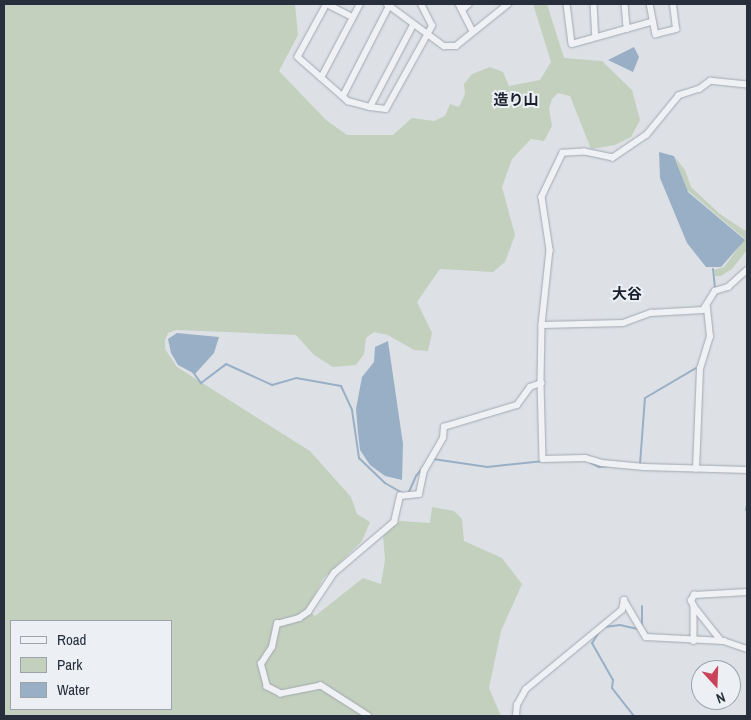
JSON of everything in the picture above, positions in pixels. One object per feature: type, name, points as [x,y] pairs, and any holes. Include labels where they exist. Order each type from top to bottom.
[{"type":"street","points":[[353,17],[327,4],[298,58],[343,96],[370,107],[386,109],[432,26],[421,4]]},
{"type":"street","points":[[321,78],[360,4]]},
{"type":"street","points":[[459,4],[473,32]]},
{"type":"street","points":[[462,10],[469,4]]},
{"type":"street","points":[[343,96],[388,5],[426,36],[444,46],[456,46],[508,4]]},
{"type":"street","points":[[568,4],[572,44],[651,22]]},
{"type":"street","points":[[594,4],[596,37]]},
{"type":"street","points":[[625,4],[627,29]]},
{"type":"street","points":[[650,4],[651,22],[656,34],[676,29],[673,4]]},
{"type":"street","points":[[370,107],[413,24]]},
{"type":"street","points":[[747,85],[711,81],[700,89],[679,96],[647,135],[612,158],[585,152],[563,153],[542,198],[550,250],[542,325],[541,383],[543,459],[585,458],[602,463],[747,470]]},
{"type":"street","points":[[696,469],[700,369],[710,337],[707,307],[715,291],[728,287],[747,270]]},
{"type":"street","points":[[542,325],[623,323],[651,313],[707,307]]},
{"type":"street","points":[[368,716],[321,686],[294,693],[272,692],[267,687],[262,664],[272,647],[277,624],[299,618],[308,612],[334,573],[394,522],[400,496],[419,494],[431,460],[443,438],[444,427],[517,405],[530,387],[541,383]]},
{"type":"street","points":[[721,641],[694,607],[691,600],[699,593],[747,592]]},
{"type":"street","points":[[516,716],[517,705],[526,689],[622,610],[624,600],[650,639],[721,641],[747,649]]},
{"type":"street","points":[[694,607],[694,641]]},
{"type":"green space","points":[[4,4],[295,4],[298,35],[279,71],[326,120],[347,135],[393,135],[412,118],[434,121],[445,116],[450,104],[459,107],[465,94],[464,84],[472,74],[490,67],[503,72],[509,86],[540,80],[551,62],[533,4],[547,4],[564,58],[602,61],[632,90],[640,120],[631,137],[615,145],[591,149],[570,96],[558,93],[552,99],[549,108],[552,126],[544,141],[531,139],[512,159],[502,187],[515,235],[505,262],[493,272],[440,269],[417,302],[432,333],[428,351],[414,350],[388,335],[374,332],[366,338],[364,354],[356,365],[333,367],[314,355],[296,335],[176,330],[168,333],[165,340],[165,349],[177,367],[310,451],[351,497],[357,514],[370,522],[362,541],[323,579],[307,609],[315,616],[363,578],[381,584],[385,560],[383,536],[400,521],[430,523],[432,507],[454,511],[462,519],[464,541],[502,558],[522,584],[501,631],[489,688],[501,716],[4,716]]},
{"type":"green space","points":[[675,157],[685,170],[691,187],[720,214],[747,232],[747,250],[732,269],[721,276],[715,276],[714,270],[724,267],[745,239],[686,189]]},
{"type":"water","points":[[634,47],[639,57],[633,72],[608,60]]},
{"type":"water","points":[[659,152],[674,156],[688,192],[745,240],[721,267],[706,267],[687,243],[660,178]]},
{"type":"water","points":[[177,333],[219,337],[214,353],[195,374],[178,365],[171,353],[168,339]]},
{"type":"water","points":[[388,341],[403,444],[402,480],[385,476],[370,465],[360,450],[358,433],[356,409],[362,377],[374,362],[375,347]]},
{"type":"waterway","points":[[713,269],[715,289]]},
{"type":"waterway","points":[[193,372],[201,383],[226,364],[272,385],[296,378],[341,386],[352,410],[359,458],[385,483],[402,493]]},
{"type":"waterway","points":[[640,464],[645,398],[696,368]]},
{"type":"waterway","points":[[433,459],[487,467],[544,461]]},
{"type":"waterway","points":[[408,494],[416,476],[429,460]]},
{"type":"waterway","points":[[591,463],[599,467],[610,466]]},
{"type":"waterway","points":[[746,510],[747,505]]},
{"type":"waterway","points":[[642,606],[642,626]]},
{"type":"waterway","points":[[605,627],[620,625],[638,629]]},
{"type":"waterway","points":[[599,632],[592,643],[613,680],[612,688],[634,716]]},
{"type":"district","name":"造り山","points":[[516,100]]},
{"type":"district","name":"大谷","points":[[627,294]]}]
